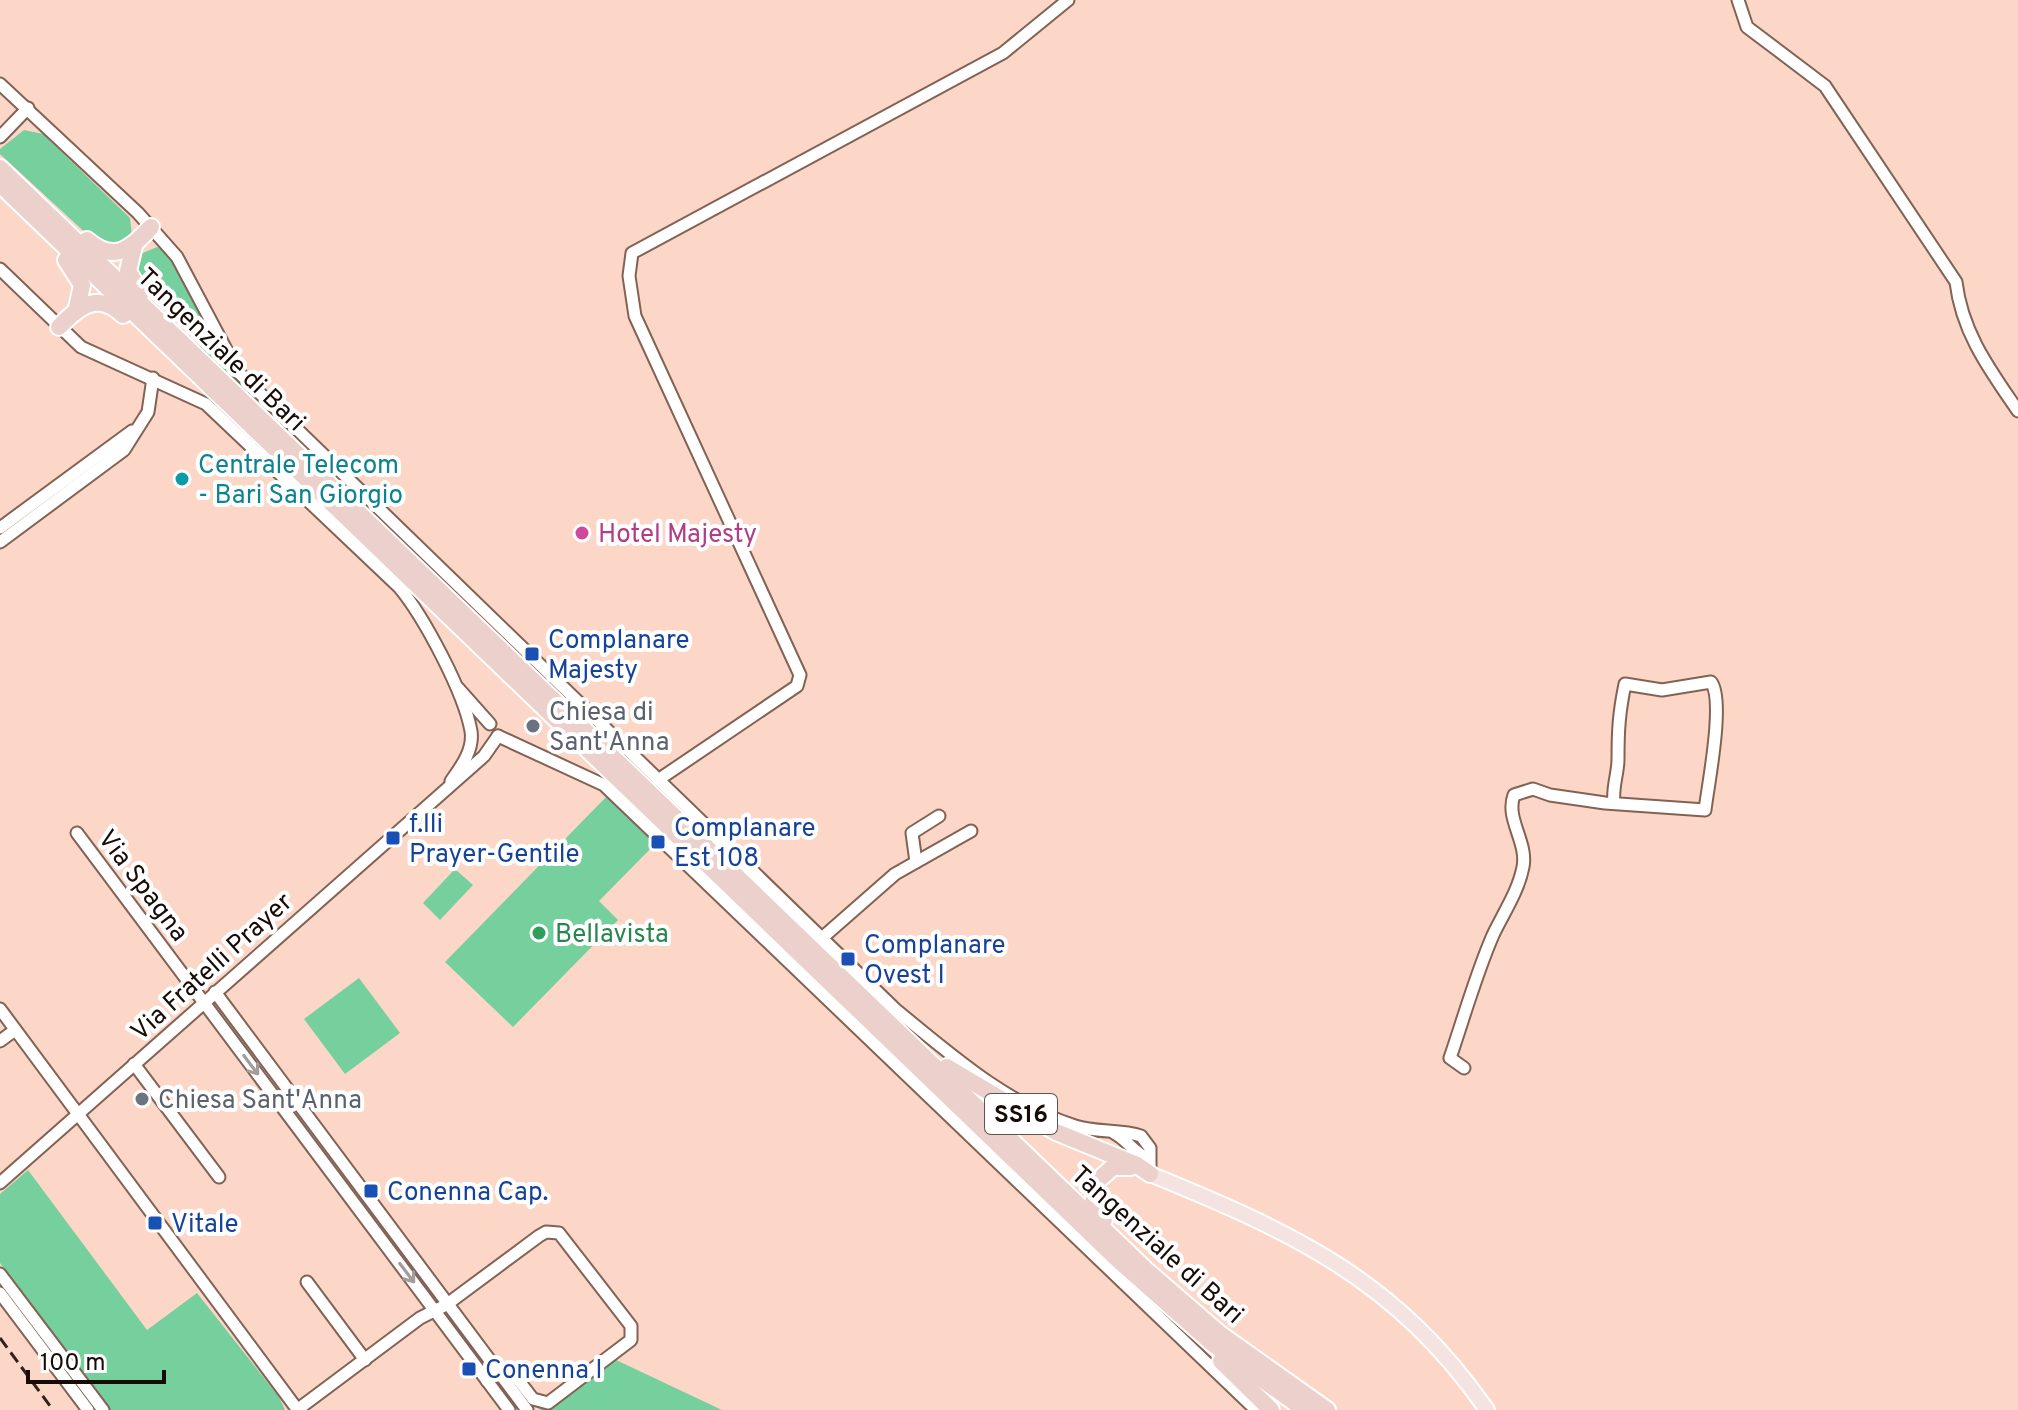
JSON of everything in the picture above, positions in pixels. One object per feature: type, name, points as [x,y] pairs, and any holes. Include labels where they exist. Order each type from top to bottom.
[{"type":"highway","points":[[1,178],[36,191],[101,251],[120,253],[134,246]]},
{"type":"highway","points":[[1,178],[15,210],[79,275],[82,294],[77,308],[59,327]]},
{"type":"highway","name":"Tangenziale di Bari","points":[[1,178],[1170,1308],[1258,1378],[1305,1410]]},
{"type":"highway","points":[[77,308],[95,301],[116,307],[173,363],[199,368],[190,339],[130,280],[128,261],[134,246],[151,227]]},
{"type":"highway","name":"Tangenziale di Bari","points":[[199,368],[903,1035],[1146,1270],[1220,1334],[1327,1410]]},
{"type":"highway","name":"SS16","points":[[903,1035],[916,1039],[958,1075],[1018,1112],[1137,1165],[1149,1167]]},
{"type":"highway","points":[[1146,1270],[1138,1254],[1095,1210],[1092,1192],[1100,1176],[1113,1167],[1149,1167]]},
{"type":"highway","points":[[1170,1308],[1271,1410]]},
{"type":"main road","points":[[1149,1167],[1286,1232],[1353,1272],[1425,1335],[1487,1410]]},
{"type":"street","points":[[658,780],[797,686],[800,675],[635,316],[629,276],[632,253],[1003,53],[1068,0]]},
{"type":"street","points":[[1738,0],[1747,27],[1825,86],[1956,282],[1959,306],[1977,353],[2018,411]]},
{"type":"street","points":[[0,84],[151,227],[177,257],[238,372],[895,1009],[995,1087],[1077,1127],[1141,1136],[1150,1148],[1149,1167]]},
{"type":"street","points":[[2,136],[28,108]]},
{"type":"street","points":[[0,269],[81,347],[206,404],[399,587],[417,610],[451,679],[471,736],[481,749],[490,748],[498,736]]},
{"type":"street","points":[[0,542],[124,450],[148,412],[153,378]]},
{"type":"street","points":[[0,528],[139,426]]},
{"type":"street","points":[[451,679],[498,736],[604,785],[1256,1410]]},
{"type":"street","points":[[1464,1068],[1450,1058],[1494,934],[1518,888],[1523,869],[1524,849],[1510,806],[1514,795],[1533,789],[1550,795],[1614,803],[1705,810],[1715,719],[1716,690],[1711,682],[1662,690],[1625,684],[1615,739],[1618,763],[1613,781],[1614,803]]},
{"type":"street","points":[[451,781],[466,761],[471,736],[477,725],[490,724]]},
{"type":"street","name":"Via Fratelli Prayer","points":[[0,1183],[490,748]]},
{"type":"street","points":[[916,862],[912,833],[939,816]]},
{"type":"street","points":[[822,938],[895,874],[971,831]]},
{"type":"street","name":"Via Spagna","points":[[77,833],[324,1163],[440,1307]]},
{"type":"street","points":[[215,992],[334,1154],[440,1307],[473,1363],[527,1410]]},
{"type":"street","points":[[0,1009],[297,1410],[539,1236],[552,1231],[564,1237],[631,1326],[632,1333],[626,1346],[548,1403],[533,1399],[509,1368],[492,1377]]},
{"type":"street","points":[[0,1041],[15,1030]]},
{"type":"street","points":[[134,1064],[219,1177]]},
{"type":"street","points":[[314,1149],[325,1142]]},
{"type":"street","points":[[324,1163],[334,1154]]},
{"type":"street","points":[[0,1274],[103,1410]]},
{"type":"street","points":[[307,1282],[365,1360]]},
{"type":"street","points":[[0,1293],[88,1410]]},
{"type":"street","points":[[440,1307],[482,1352],[509,1410]]},
{"type":"street","points":[[473,1363],[480,1360],[482,1352]]},
{"type":"green space","points":[[24,130],[43,134],[130,218],[132,236],[119,250],[90,237],[0,154],[0,149]]},
{"type":"green space","points":[[157,247],[168,254],[187,281],[218,349],[238,379],[273,418],[372,509],[369,512],[230,380],[182,326],[137,284],[132,272],[138,255]]},
{"type":"green space","name":"Bellavista","points":[[608,795],[657,842],[599,901],[618,920],[513,1027],[445,962]]},
{"type":"green space","points":[[455,869],[473,885],[440,920],[423,903]]},
{"type":"green space","points":[[359,978],[400,1033],[345,1074],[304,1019]]},
{"type":"green space","points":[[28,1170],[147,1330],[197,1293],[279,1397],[285,1410],[110,1410],[0,1263],[0,1194]]},
{"type":"green space","points":[[614,1359],[722,1410],[541,1410],[535,1406],[546,1407]]},
{"type":"railway","points":[[0,1338],[53,1410]]},
{"type":"place","name":"Centrale Telecom - Bari San Giorgio","points":[[182,479]]},
{"type":"place","name":"Hotel Majesty","points":[[582,533]]},
{"type":"place","name":"Complanare Majesty","points":[[532,654]]},
{"type":"place","name":"Chiesa di Sant'Anna","points":[[533,726]]},
{"type":"place","name":"f.lli Prayer-Gentile","points":[[393,838]]},
{"type":"place","name":"Complanare Est 108","points":[[658,842]]},
{"type":"place","name":"Bellavista","points":[[539,933]]},
{"type":"place","name":"Complanare Ovest I","points":[[848,959]]},
{"type":"place","name":"Chiesa Sant'Anna","points":[[142,1099]]},
{"type":"place","name":"Conenna Cap.","points":[[371,1191]]},
{"type":"place","name":"Vitale","points":[[155,1223]]},
{"type":"place","name":"Conenna I","points":[[469,1369]]}]
